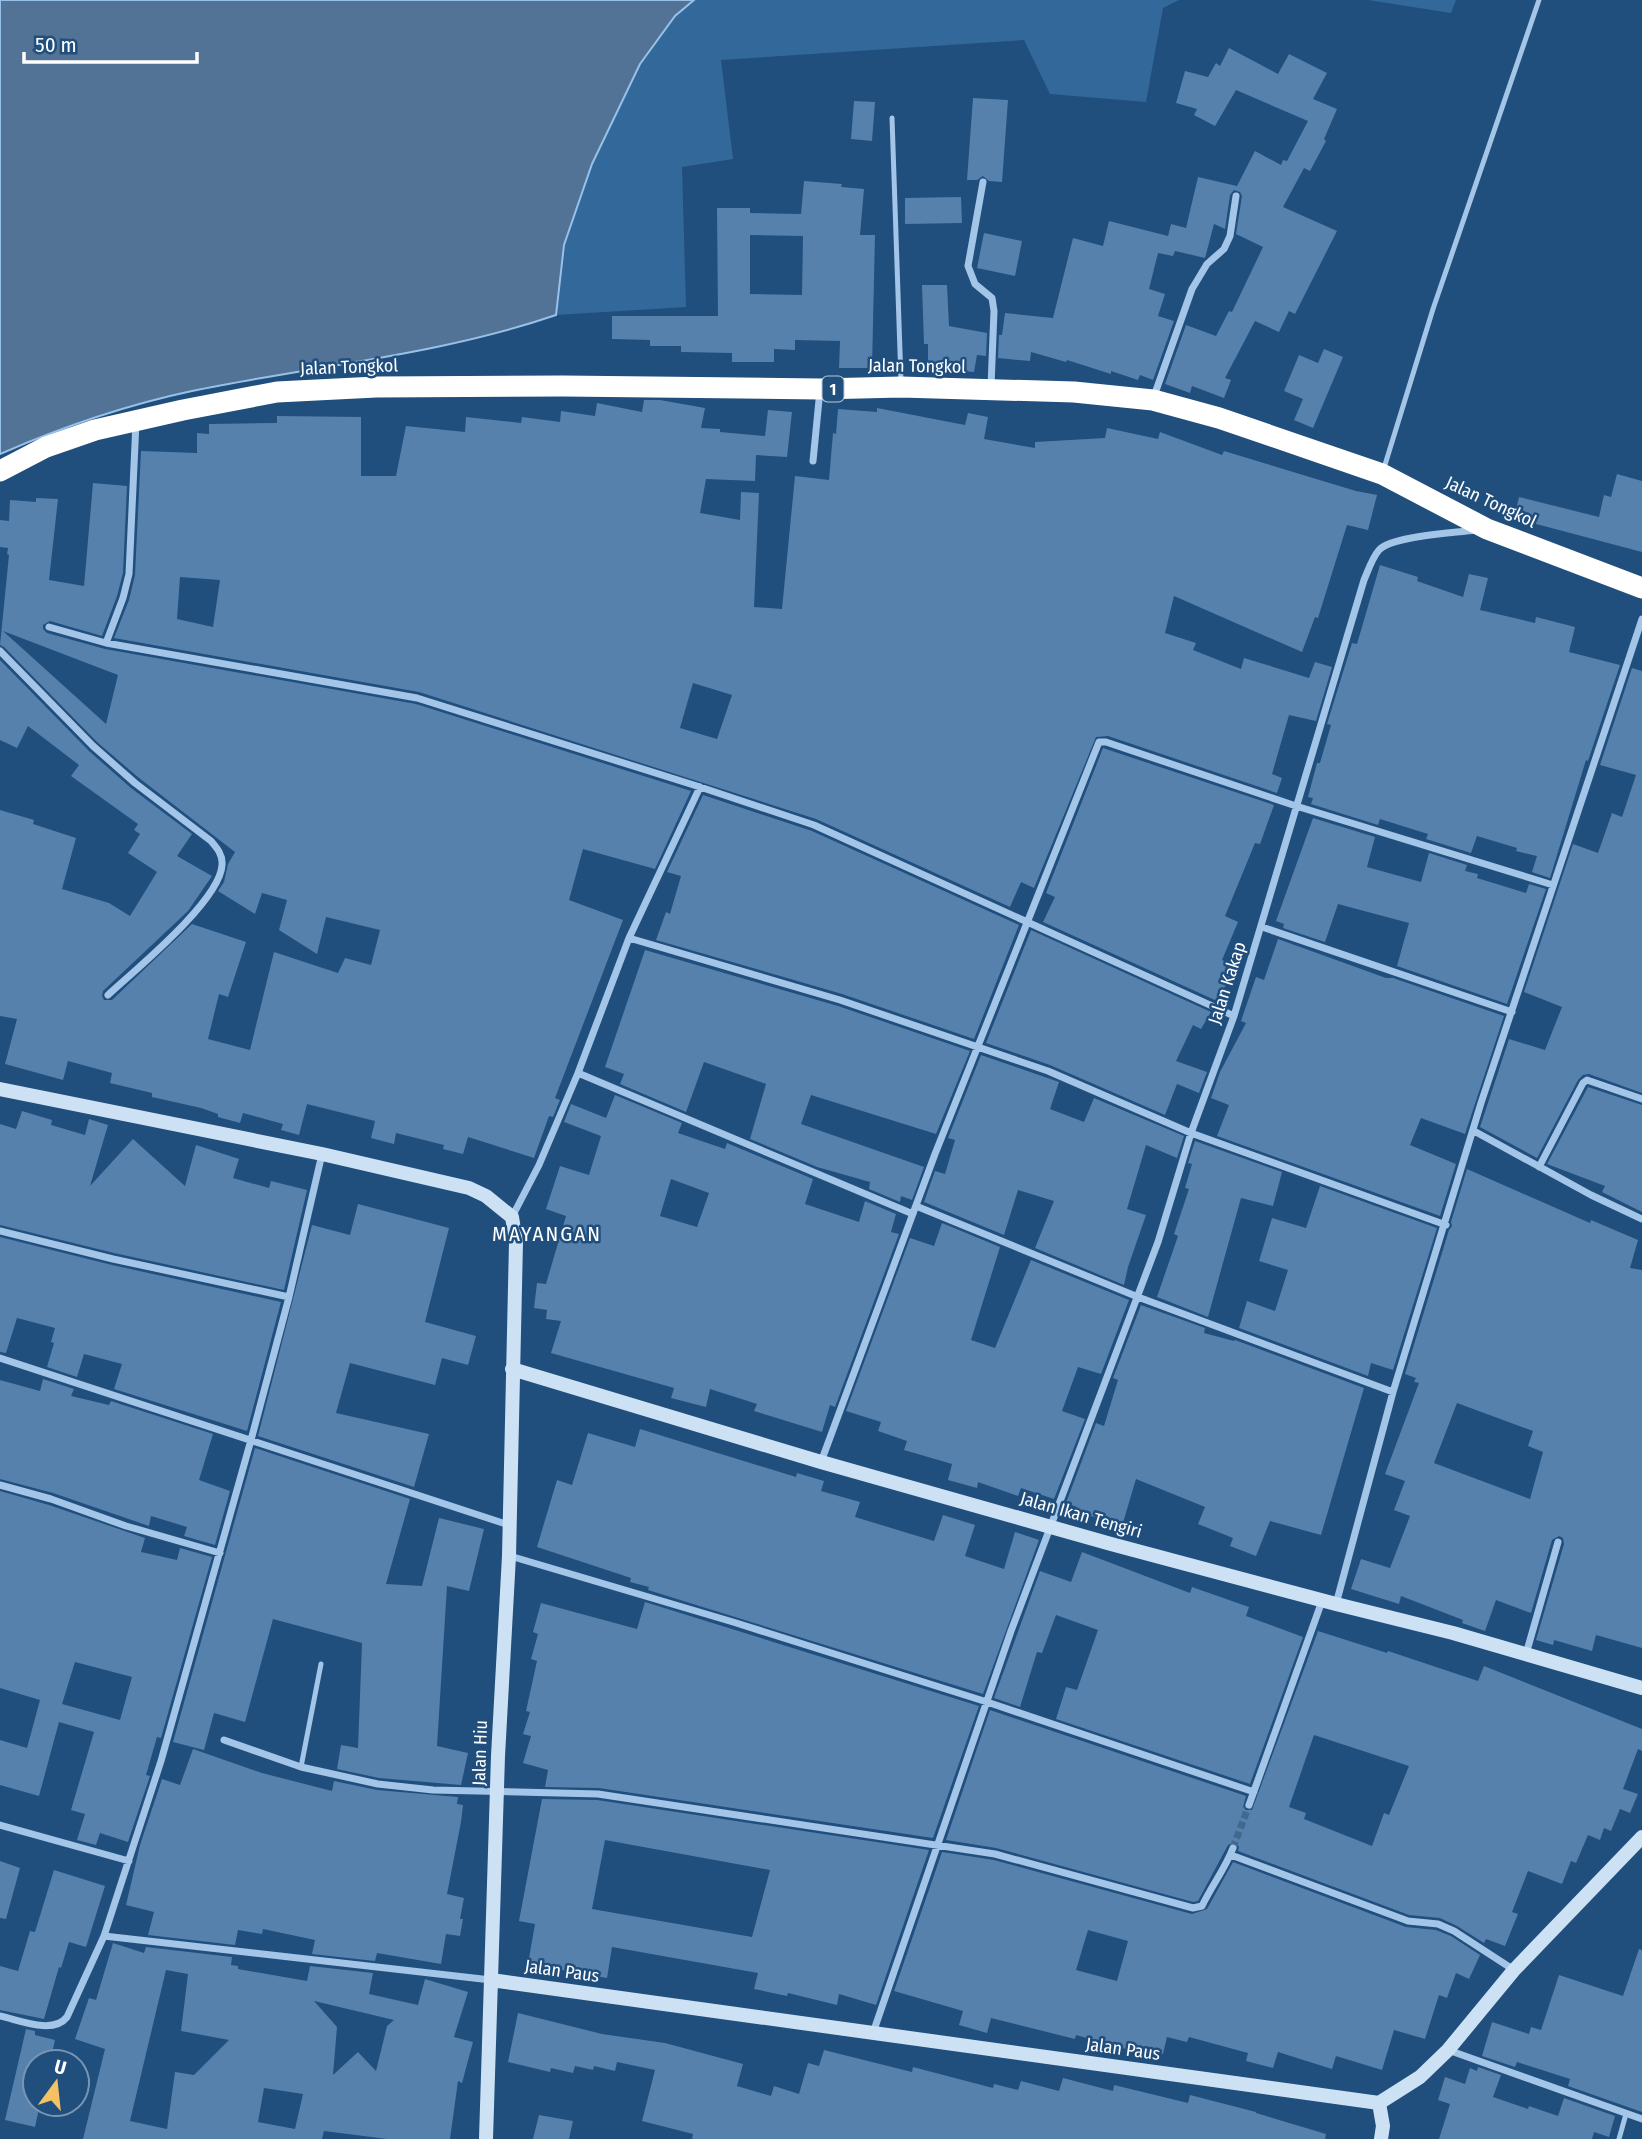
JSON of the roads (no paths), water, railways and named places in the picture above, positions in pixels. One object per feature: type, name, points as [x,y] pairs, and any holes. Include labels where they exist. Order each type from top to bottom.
[{"type":"highway","name":"Jalan Tongkol","points":[[0,471],[46,447],[95,430],[183,410],[290,391],[376,387],[549,386],[820,389],[901,387],[1074,392],[1153,400],[1219,418],[1382,474],[1487,529],[1642,588]]},
{"type":"street","points":[[983,182],[968,266],[975,284],[992,298],[994,311],[991,390]]},
{"type":"street","points":[[1153,400],[1192,289],[1207,264],[1224,249],[1230,236],[1236,196]]},
{"type":"street","points":[[813,461],[820,389]]},
{"type":"street","points":[[106,643],[129,574],[136,422]]},
{"type":"street","name":"Jalan Kakap","points":[[872,2034],[1011,1631],[1158,1242],[1191,1133],[1234,1016],[1262,927],[1364,580],[1376,554],[1385,544],[1416,537],[1487,529]]},
{"type":"street","points":[[1249,1805],[1329,1603],[1474,1131],[1642,619]]},
{"type":"street","points":[[48,627],[106,643],[417,698],[700,787],[814,825],[1234,1016]]},
{"type":"street","points":[[0,651],[93,746],[135,783],[211,841],[220,852],[222,866],[218,878],[191,919],[107,995]]},
{"type":"street","points":[[821,1462],[976,1049],[1029,923],[1099,742],[1106,742],[1296,806],[1553,886]]},
{"type":"street","points":[[0,1089],[322,1154],[469,1188],[486,1196],[512,1217],[539,1165],[578,1073],[629,938],[700,787]]},
{"type":"street","points":[[1262,927],[1512,1012]]},
{"type":"street","points":[[629,938],[840,1000],[976,1049],[1048,1071],[1191,1133],[1446,1225]]},
{"type":"street","points":[[578,1073],[914,1210],[1393,1392]]},
{"type":"street","points":[[1539,1167],[1587,1080],[1642,1099]]},
{"type":"street","points":[[1474,1131],[1642,1219]]},
{"type":"street","points":[[0,2016],[40,2025],[62,2023],[104,1936],[161,1762],[220,1553],[289,1297],[322,1154]]},
{"type":"street","name":"Jalan Hiu","points":[[486,2139],[509,1556],[516,1241],[512,1217]]},
{"type":"street","points":[[0,1231],[113,1259],[289,1297]]},
{"type":"street","points":[[0,1358],[509,1525]]},
{"type":"street","name":"Jalan Ikan Tengiri","points":[[512,1369],[821,1462],[1111,1544],[1329,1603],[1453,1633],[1642,1688]]},
{"type":"street","points":[[0,1485],[220,1553]]},
{"type":"street","points":[[1526,1654],[1558,1542]]},
{"type":"street","points":[[509,1556],[733,1622],[987,1702],[1254,1792]]},
{"type":"street","points":[[224,1740],[301,1767],[378,1784],[498,1793],[598,1794],[995,1854],[1198,1909],[1219,1878],[1232,1851],[1408,1921],[1438,1924],[1477,1945],[1514,1970]]},
{"type":"street","points":[[0,1825],[129,1861]]},
{"type":"street","points":[[1381,2139],[1383,2126],[1379,2102],[1420,2077],[1448,2050],[1514,1970],[1642,1837]]},
{"type":"street","points":[[104,1936],[491,1980]]},
{"type":"street","name":"Jalan Paus","points":[[491,1980],[1379,2102]]},
{"type":"street","points":[[1448,2050],[1642,2119]]},
{"type":"lane","points":[[1382,474],[1433,309],[1539,0]]},
{"type":"lane","points":[[892,118],[901,387]]},
{"type":"lane","points":[[301,1767],[321,1664]]},
{"type":"lane","points":[[1619,2139],[1626,2113]]},
{"type":"tunnel","points":[[1233,1848],[1249,1805]]},
{"type":"district","name":"MAYANGAN","points":[[547,1234]]}]
